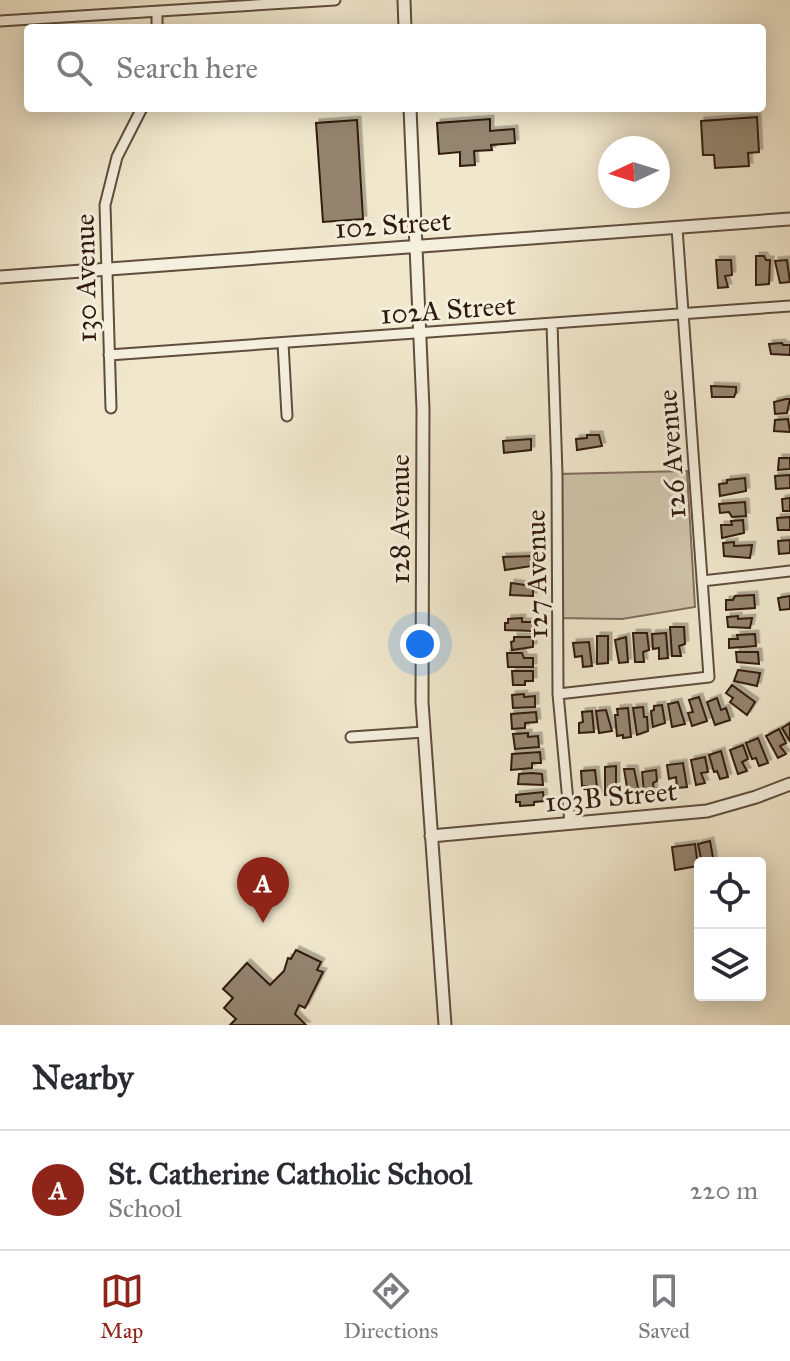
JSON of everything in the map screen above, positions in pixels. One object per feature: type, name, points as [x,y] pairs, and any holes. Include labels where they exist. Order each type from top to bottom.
[{"type":"street","points":[[0,21],[335,0]]},
{"type":"street","points":[[404,0],[405,24]]},
{"type":"street","points":[[157,12],[157,24]]},
{"type":"street","name":"130 Avenue","points":[[111,408],[104,229],[109,184],[117,157],[140,112]]},
{"type":"street","name":"128 Avenue","points":[[410,112],[424,485],[421,649],[424,732],[445,1025]]},
{"type":"street","name":"102 Street","points":[[0,277],[790,219]]},
{"type":"street","name":"126 Avenue","points":[[558,694],[709,677],[677,228]]},
{"type":"street","name":"102A Street","points":[[109,355],[790,306]]},
{"type":"street","name":"127 Avenue","points":[[552,324],[557,474],[558,694],[570,823]]},
{"type":"street","points":[[283,343],[287,416]]},
{"type":"street","points":[[702,581],[790,571]]},
{"type":"street","points":[[351,737],[424,732]]},
{"type":"street","name":"103B Street","points":[[431,836],[707,811],[790,784]]},
{"type":"shaded area","points":[[687,471],[695,607],[622,619],[558,618],[557,474]]},
{"type":"building","points":[[757,117],[759,152],[748,153],[749,166],[715,168],[714,155],[703,155],[701,121]]},
{"type":"building","points":[[490,119],[490,131],[514,129],[515,143],[491,145],[492,150],[474,151],[475,165],[460,166],[460,152],[439,154],[437,123]]},
{"type":"building","points":[[357,120],[363,219],[323,222],[316,123]]},
{"type":"building","points":[[756,256],[770,260],[769,284],[756,285]]},
{"type":"building","points":[[716,260],[731,260],[732,275],[725,276],[728,287],[718,288]]},
{"type":"building","points":[[787,260],[790,282],[780,283],[775,261]]},
{"type":"building","points":[[769,344],[790,345],[790,355],[771,354]]},
{"type":"building","points":[[711,386],[736,387],[736,392],[734,397],[712,397]]},
{"type":"building","points":[[790,399],[787,413],[775,414],[774,402]]},
{"type":"building","points":[[788,419],[790,432],[774,431],[775,420]]},
{"type":"building","points":[[587,435],[599,435],[602,446],[577,450],[576,439],[587,438]]},
{"type":"building","points":[[531,439],[531,450],[504,453],[503,441]]},
{"type":"building","points":[[779,458],[790,458],[790,469],[778,470]]},
{"type":"building","points":[[790,475],[790,488],[776,489],[775,476]]},
{"type":"building","points":[[745,478],[746,491],[720,496],[719,484]]},
{"type":"building","points":[[790,498],[790,511],[783,511],[782,499]]},
{"type":"building","points":[[745,502],[746,516],[732,517],[729,512],[720,513],[719,504]]},
{"type":"building","points":[[790,517],[790,530],[778,530],[777,518]]},
{"type":"building","points":[[743,520],[744,533],[722,538],[721,525],[732,525],[731,521]]},
{"type":"building","points":[[790,540],[790,553],[779,554],[778,541]]},
{"type":"building","points":[[734,542],[734,546],[752,545],[750,558],[724,556],[723,543]]},
{"type":"building","points":[[532,556],[532,566],[505,570],[503,557]]},
{"type":"building","points":[[511,583],[533,586],[533,596],[510,595]]},
{"type":"building","points":[[754,595],[755,608],[726,610],[726,600]]},
{"type":"building","points":[[790,596],[790,609],[780,610],[778,598]]},
{"type":"building","points":[[738,616],[738,619],[752,618],[750,628],[728,627],[727,617]]},
{"type":"building","points":[[522,618],[522,622],[533,622],[533,631],[505,630],[508,619]]},
{"type":"building","points":[[670,627],[684,627],[685,644],[679,646],[681,656],[672,656]]},
{"type":"building","points":[[633,633],[647,633],[649,650],[643,652],[644,662],[635,662]]},
{"type":"building","points":[[666,633],[668,658],[659,659],[659,648],[653,649],[652,634]]},
{"type":"building","points":[[755,634],[756,646],[729,648],[729,639],[738,639],[737,635]]},
{"type":"building","points":[[597,636],[608,636],[608,663],[597,664]]},
{"type":"building","points":[[514,637],[533,637],[533,647],[512,650]]},
{"type":"building","points":[[626,637],[628,662],[619,663],[615,640]]},
{"type":"building","points":[[589,642],[592,666],[583,667],[582,656],[575,657],[573,643]]},
{"type":"building","points":[[736,652],[758,652],[759,664],[737,662]]},
{"type":"building","points":[[507,653],[522,653],[524,658],[533,658],[533,667],[508,667]]},
{"type":"building","points":[[738,670],[760,673],[757,686],[734,681]]},
{"type":"building","points":[[512,671],[533,671],[533,681],[513,685]]},
{"type":"building","points":[[732,685],[755,702],[747,715],[730,702],[733,698],[726,693]]},
{"type":"building","points":[[524,694],[524,697],[535,696],[535,707],[513,708],[512,695]]},
{"type":"building","points":[[699,697],[707,721],[692,726],[688,713],[693,712],[689,700]]},
{"type":"building","points":[[717,698],[721,710],[726,708],[730,720],[715,725],[707,702]]},
{"type":"building","points":[[678,702],[685,724],[672,727],[668,704]]},
{"type":"building","points":[[662,705],[665,723],[653,727],[651,711],[654,706]]},
{"type":"building","points":[[643,707],[648,731],[637,735],[633,708]]},
{"type":"building","points":[[628,708],[631,737],[623,738],[623,735],[617,736],[615,715],[618,715],[617,709]]},
{"type":"building","points":[[606,710],[612,731],[599,733],[596,711]]},
{"type":"building","points":[[592,711],[594,732],[579,733],[579,723],[583,722],[582,712]]},
{"type":"building","points":[[536,712],[537,722],[525,723],[525,728],[512,729],[511,714]]},
{"type":"building","points":[[790,723],[790,741],[782,728]]},
{"type":"building","points":[[779,729],[786,743],[780,746],[786,754],[778,758],[766,736]]},
{"type":"building","points":[[528,733],[528,737],[538,736],[539,747],[515,749],[513,734]]},
{"type":"building","points":[[758,738],[768,763],[759,766],[756,758],[752,759],[746,743]]},
{"type":"building","points":[[743,745],[748,759],[742,762],[747,771],[738,774],[730,750]]},
{"type":"building","points":[[721,751],[728,777],[720,779],[717,771],[714,772],[709,755]]},
{"type":"building","points":[[540,752],[541,763],[532,763],[532,768],[511,770],[512,754]]},
{"type":"building","points":[[705,757],[708,772],[701,773],[705,783],[696,785],[691,760]]},
{"type":"building","points":[[683,763],[687,787],[677,788],[676,777],[669,779],[667,765]]},
{"type":"building","points":[[616,766],[616,794],[605,795],[605,767]]},
{"type":"building","points":[[624,769],[634,769],[639,792],[628,793]]},
{"type":"building","points":[[595,770],[598,795],[588,796],[588,786],[582,786],[581,771]]},
{"type":"building","points":[[656,770],[654,791],[644,792],[642,772]]},
{"type":"building","points":[[519,774],[542,774],[543,785],[518,784]]},
{"type":"building","points":[[543,792],[544,801],[534,802],[534,805],[520,806],[520,802],[516,802],[516,795]]},
{"type":"building","points":[[710,841],[713,857],[701,857],[698,844]]},
{"type":"building","points":[[695,844],[694,867],[675,870],[672,847]]},
{"type":"building","points":[[296,950],[321,962],[317,970],[323,972],[305,1008],[299,1005],[295,1014],[306,1025],[230,1025],[236,1019],[224,1008],[233,998],[223,989],[247,963],[270,985],[284,971],[288,958],[291,959]]},
{"type":"place","name":"St. Catherine Catholic School","points":[[263,923]]}]
